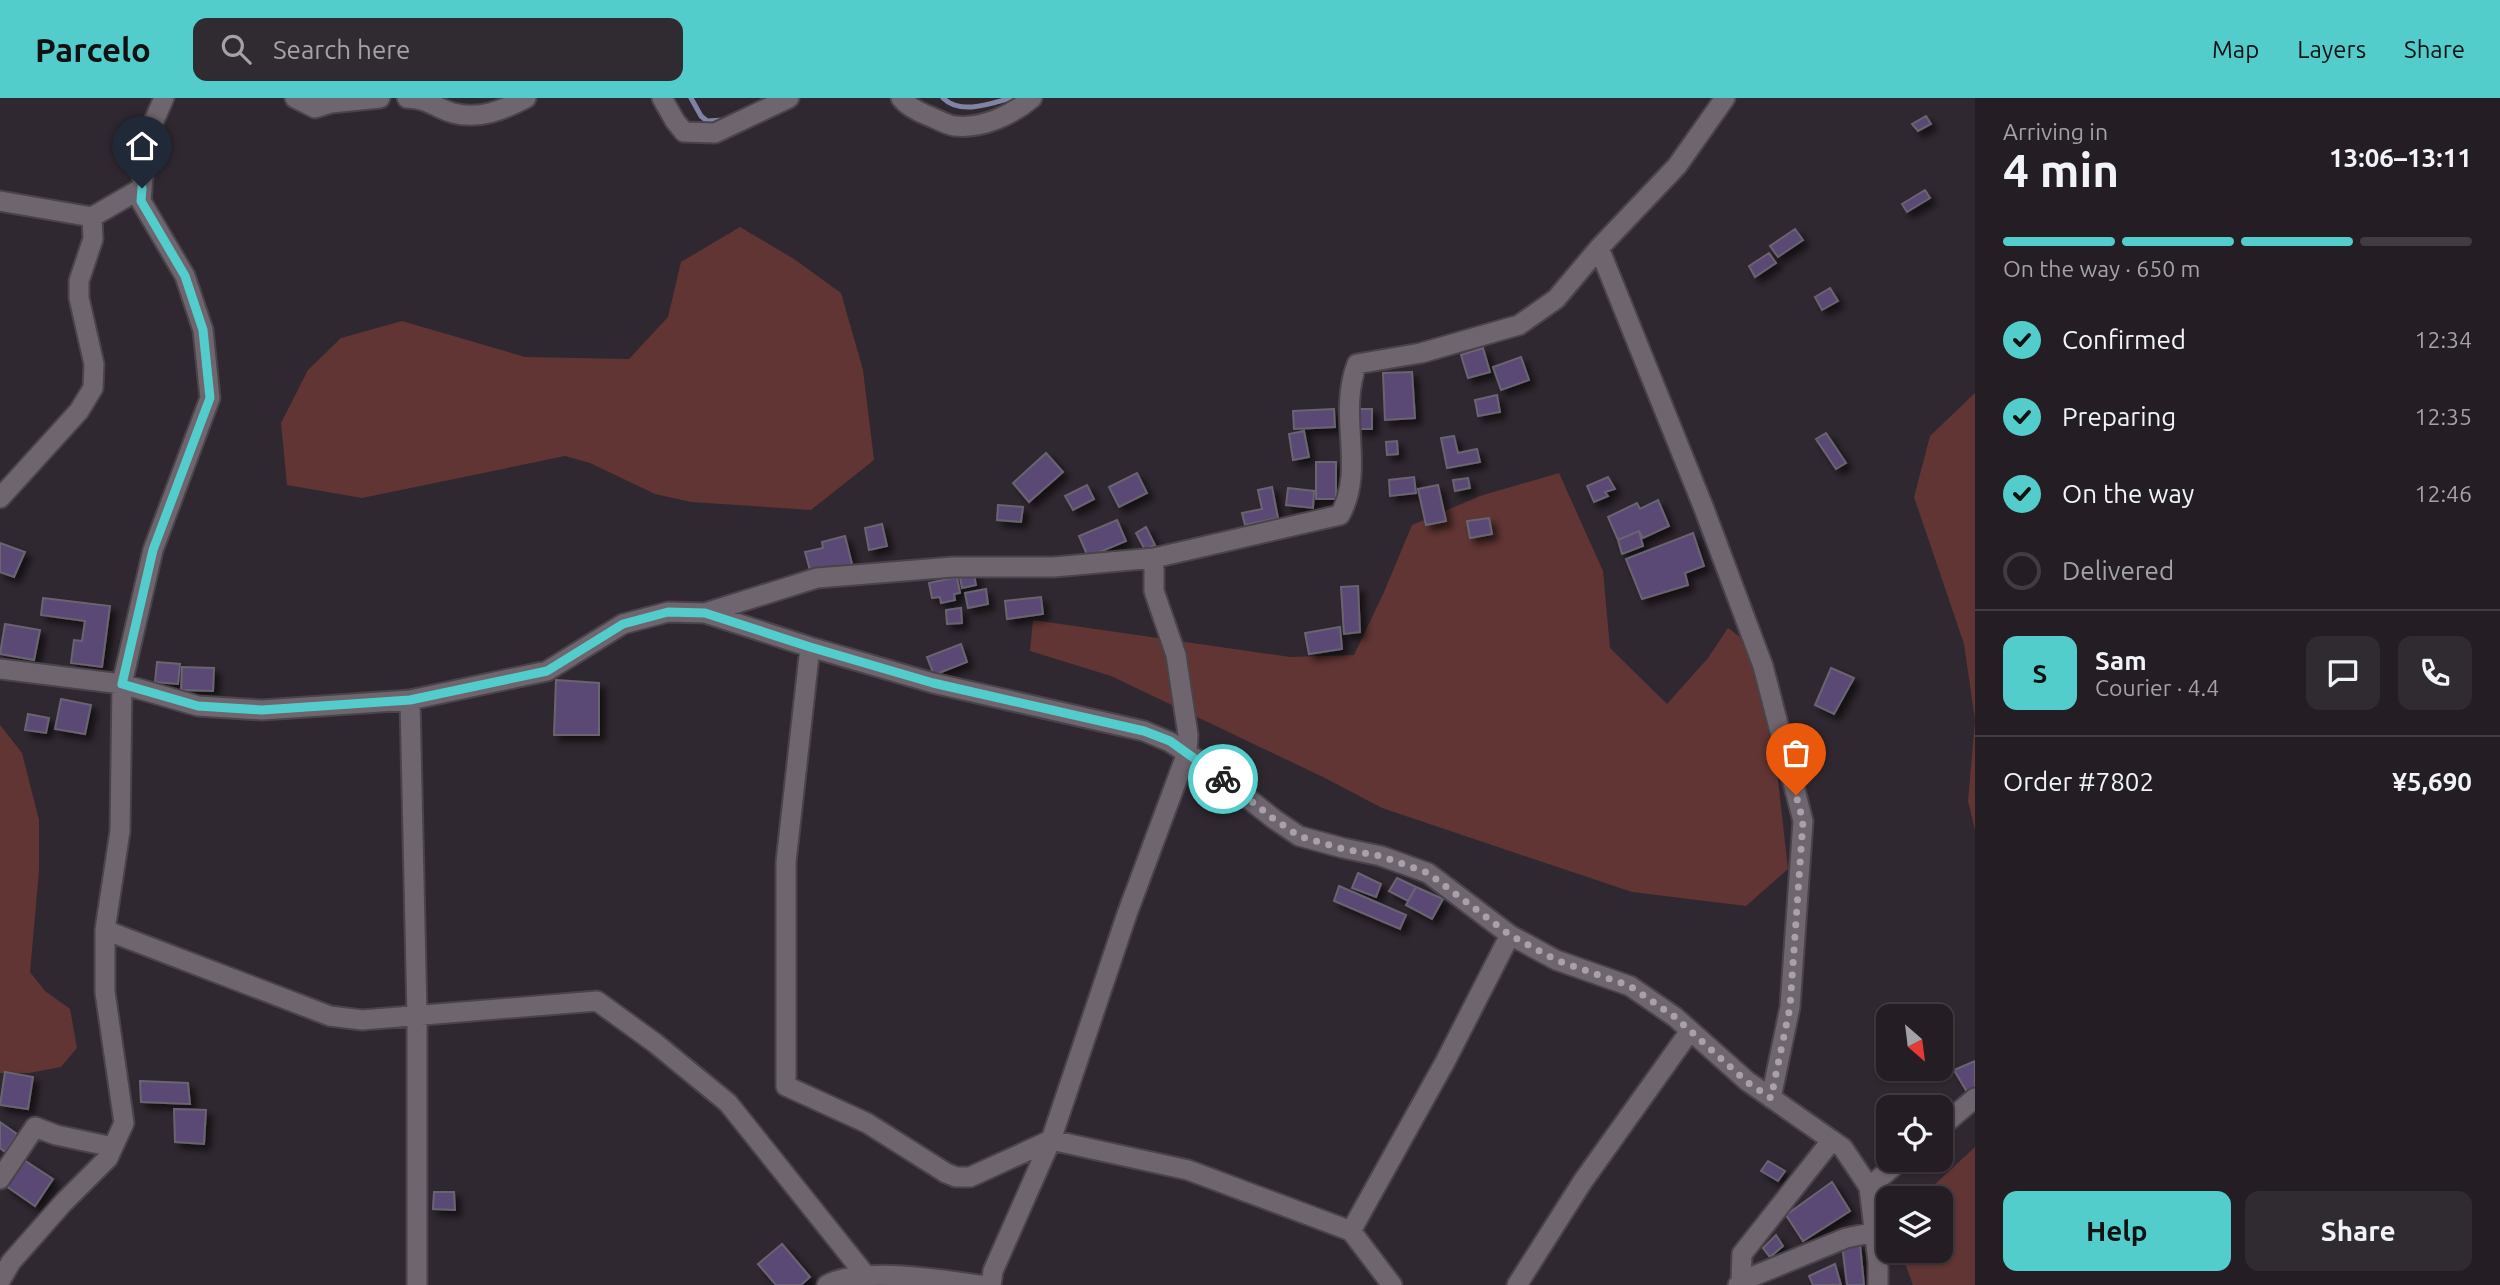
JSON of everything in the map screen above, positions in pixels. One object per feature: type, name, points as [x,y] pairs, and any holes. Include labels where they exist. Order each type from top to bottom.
[{"type":"street","points":[[0,1281],[11,1262],[64,1202],[108,1158],[124,1123],[105,992],[105,930],[120,831],[122,684],[153,550],[210,398],[203,330],[185,276],[141,201],[146,139],[164,98]]},
{"type":"street","points":[[295,98],[315,108],[331,103],[380,98]]},
{"type":"street","points":[[407,98],[424,99],[453,113],[475,115],[498,112],[526,98]]},
{"type":"street","points":[[662,98],[684,132],[698,134],[715,133],[789,98]]},
{"type":"street","points":[[901,98],[904,103],[953,126],[1002,118],[1032,98]]},
{"type":"street","points":[[705,613],[817,579],[953,567],[1055,567],[1154,558],[1340,515],[1350,498],[1352,457],[1348,418],[1351,380],[1357,364],[1421,354],[1519,325],[1556,299],[1599,248],[1676,166],[1725,98]]},
{"type":"street","points":[[0,201],[92,217],[142,188]]},
{"type":"street","points":[[0,498],[79,411],[93,388],[94,364],[79,298],[79,281],[93,239],[92,217]]},
{"type":"street","points":[[1599,248],[1699,494],[1763,666],[1803,821],[1790,1007],[1771,1098]]},
{"type":"street","points":[[991,1285],[993,1271],[1051,1140],[1127,914],[1187,753],[1188,735],[1176,655],[1154,591],[1154,558]]},
{"type":"street","points":[[0,669],[122,684],[198,706],[262,710],[410,700],[547,671],[623,624],[668,612],[705,613],[933,683],[1144,731],[1170,741],[1299,836],[1343,849],[1381,856],[1428,873],[1510,935],[1556,960],[1630,986],[1690,1031],[1747,1082],[1843,1148],[1869,1187],[1878,1262],[1878,1285]]},
{"type":"street","points":[[810,647],[786,862],[786,1086],[867,1123],[946,1173],[957,1177],[970,1177],[1051,1140],[1188,1170],[1351,1231],[1392,1285]]},
{"type":"street","points":[[410,700],[417,1016],[417,1285]]},
{"type":"street","points":[[105,930],[330,1016],[362,1020],[597,1001],[655,1043],[728,1102],[867,1277]]},
{"type":"street","points":[[1351,1231],[1445,1062],[1510,935]]},
{"type":"street","points":[[1517,1285],[1583,1181],[1690,1031]]},
{"type":"street","points":[[1953,1117],[1975,1098]]},
{"type":"street","points":[[0,1179],[35,1128],[113,1147]]},
{"type":"street","points":[[1832,1140],[1742,1254],[1739,1284],[1846,1238],[1875,1231]]},
{"type":"street","points":[[1869,1187],[1887,1172]]},
{"type":"street","points":[[827,1285],[846,1278],[867,1277],[919,1277],[980,1285]]},
{"type":"shaded area","points":[[740,227],[794,259],[841,293],[863,370],[874,460],[811,510],[691,502],[655,494],[590,463],[565,456],[362,498],[287,485],[281,423],[308,370],[341,338],[402,321],[525,357],[629,359],[668,317],[681,262]]},
{"type":"shaded area","points":[[1975,393],[1975,720],[1964,644],[1914,497],[1930,436]]},
{"type":"shaded area","points":[[1559,473],[1603,571],[1610,648],[1667,704],[1708,658],[1728,628],[1760,652],[1770,709],[1788,869],[1746,906],[1632,892],[1382,808],[1111,676],[1030,651],[1033,620],[1290,657],[1354,655],[1412,525],[1480,496]]},
{"type":"shaded area","points":[[1975,721],[1975,830],[1968,801]]},
{"type":"shaded area","points":[[0,725],[22,753],[39,820],[39,871],[30,972],[45,991],[70,1009],[77,1048],[61,1067],[29,1073],[0,1073]]},
{"type":"shaded area","points":[[1975,1147],[1975,1285],[1913,1285],[1905,1263],[1953,1263],[1953,1186],[1933,1186],[1948,1172],[1953,1172],[1953,1167]]},
{"type":"building","points":[[1926,116],[1931,124],[1918,131],[1912,124]]},
{"type":"building","points":[[1925,190],[1930,198],[1907,212],[1902,204]]},
{"type":"building","points":[[1795,229],[1803,240],[1778,257],[1770,246]]},
{"type":"building","points":[[1769,253],[1776,263],[1755,277],[1749,266]]},
{"type":"building","points":[[1830,288],[1838,301],[1822,310],[1815,297]]},
{"type":"building","points":[[1483,348],[1490,372],[1468,378],[1461,355]]},
{"type":"building","points":[[1521,357],[1529,380],[1501,390],[1493,367]]},
{"type":"building","points":[[1412,372],[1415,418],[1385,420],[1383,373]]},
{"type":"building","points":[[1497,395],[1500,412],[1478,416],[1475,400]]},
{"type":"building","points":[[1334,409],[1335,427],[1294,429],[1293,411]]},
{"type":"building","points":[[1357,409],[1372,409],[1372,429],[1357,429]]},
{"type":"building","points":[[1304,431],[1309,457],[1293,460],[1289,434]]},
{"type":"building","points":[[1826,433],[1846,463],[1836,469],[1816,439]]},
{"type":"building","points":[[1454,436],[1458,453],[1477,449],[1480,462],[1447,468],[1441,438]]},
{"type":"building","points":[[1397,441],[1398,454],[1387,455],[1386,442]]},
{"type":"building","points":[[1046,453],[1063,472],[1029,502],[1013,483]]},
{"type":"building","points":[[1316,462],[1336,462],[1336,499],[1316,499]]},
{"type":"building","points":[[1137,473],[1147,493],[1119,507],[1109,487]]},
{"type":"building","points":[[1414,477],[1416,493],[1390,496],[1389,480]]},
{"type":"building","points":[[1608,477],[1615,489],[1605,492],[1608,496],[1594,502],[1587,486]]},
{"type":"building","points":[[1468,478],[1470,488],[1455,491],[1453,480]]},
{"type":"building","points":[[1087,485],[1094,499],[1073,510],[1065,496]]},
{"type":"building","points":[[1438,485],[1446,521],[1426,525],[1418,489]]},
{"type":"building","points":[[1272,487],[1278,518],[1245,525],[1242,513],[1262,509],[1258,490]]},
{"type":"building","points":[[1288,488],[1314,491],[1313,508],[1286,505]]},
{"type":"building","points":[[1658,500],[1669,526],[1643,538],[1639,531],[1618,540],[1608,517],[1637,503],[1640,509]]},
{"type":"building","points":[[998,505],[1023,507],[1021,522],[997,520]]},
{"type":"building","points":[[1489,518],[1492,534],[1470,538],[1467,521]]},
{"type":"building","points":[[1117,520],[1126,541],[1088,557],[1079,536]]},
{"type":"building","points":[[882,524],[887,546],[869,550],[865,528]]},
{"type":"building","points":[[1146,527],[1155,545],[1145,550],[1136,533]]},
{"type":"building","points":[[1639,531],[1643,546],[1622,554],[1618,540]]},
{"type":"building","points":[[1693,533],[1704,566],[1685,573],[1688,585],[1642,599],[1626,559]]},
{"type":"building","points":[[845,536],[852,564],[811,574],[805,552],[823,548],[822,542]]},
{"type":"building","points":[[0,543],[25,552],[14,577],[0,572]]},
{"type":"building","points":[[0,543],[25,552],[14,577],[0,572]]},
{"type":"building","points":[[973,570],[976,585],[962,588],[959,572]]},
{"type":"building","points":[[957,577],[960,593],[954,594],[955,600],[941,603],[940,597],[932,598],[929,583]]},
{"type":"building","points":[[1358,586],[1360,632],[1344,634],[1341,587]]},
{"type":"building","points":[[986,589],[988,604],[968,608],[965,593]]},
{"type":"building","points":[[1041,597],[1043,614],[1007,619],[1005,601]]},
{"type":"building","points":[[43,598],[110,606],[102,667],[71,663],[74,640],[82,641],[85,621],[41,615]]},
{"type":"building","points":[[961,608],[962,623],[947,624],[946,610]]},
{"type":"building","points":[[5,624],[40,630],[34,660],[0,654]]},
{"type":"building","points":[[1340,627],[1342,649],[1309,654],[1305,633]]},
{"type":"building","points":[[961,644],[967,662],[934,675],[927,657]]},
{"type":"building","points":[[157,662],[180,664],[178,684],[155,682]]},
{"type":"building","points":[[182,667],[214,668],[213,691],[181,690]]},
{"type":"building","points":[[1831,668],[1854,678],[1834,714],[1815,705]]},
{"type":"building","points":[[556,680],[599,683],[599,735],[554,735]]},
{"type":"building","points":[[61,699],[91,705],[85,734],[55,729]]},
{"type":"building","points":[[28,714],[49,718],[46,733],[25,730]]},
{"type":"building","points":[[1358,873],[1381,884],[1376,897],[1352,888]]},
{"type":"building","points":[[1397,878],[1416,887],[1408,901],[1389,891]]},
{"type":"building","points":[[1339,886],[1406,915],[1400,929],[1334,901]]},
{"type":"building","points":[[1416,887],[1443,899],[1432,919],[1406,905]]},
{"type":"building","points":[[1975,1061],[1975,1087],[1967,1092],[1954,1070]]},
{"type":"building","points":[[5,1072],[33,1077],[28,1109],[0,1105]]},
{"type":"building","points":[[140,1081],[188,1083],[190,1104],[141,1102]]},
{"type":"building","points":[[174,1109],[206,1110],[204,1144],[175,1142]]},
{"type":"building","points":[[0,1122],[17,1134],[5,1152],[0,1148]]},
{"type":"building","points":[[24,1160],[53,1179],[35,1206],[6,1186]]},
{"type":"building","points":[[1768,1161],[1785,1171],[1778,1181],[1761,1171]]},
{"type":"building","points":[[1832,1182],[1850,1211],[1803,1241],[1786,1215]]},
{"type":"building","points":[[434,1192],[454,1192],[455,1210],[433,1209]]},
{"type":"building","points":[[1776,1235],[1783,1246],[1770,1257],[1763,1248]]},
{"type":"building","points":[[782,1244],[810,1277],[801,1285],[776,1285],[758,1264]]},
{"type":"building","points":[[1860,1244],[1864,1285],[1847,1285],[1842,1245]]},
{"type":"building","points":[[1835,1264],[1841,1285],[1813,1285],[1809,1276]]},
{"type":"waterway","points":[[691,98],[707,121],[724,120]]},
{"type":"waterway","points":[[943,98],[950,103],[966,107],[1011,98]]},
{"type":"way so far","points":[[1223,779],[1299,836],[1343,849],[1381,856],[1428,873],[1510,935],[1556,960],[1630,986],[1675,1017],[1747,1082],[1771,1098],[1790,1007],[1803,821],[1796,795]]},
{"type":"route","points":[[142,188],[141,201],[185,276],[203,330],[210,398],[153,550],[122,684],[198,706],[262,710],[410,700],[547,671],[623,624],[668,612],[705,613],[933,683],[1144,731],[1170,741],[1223,779]]}]
